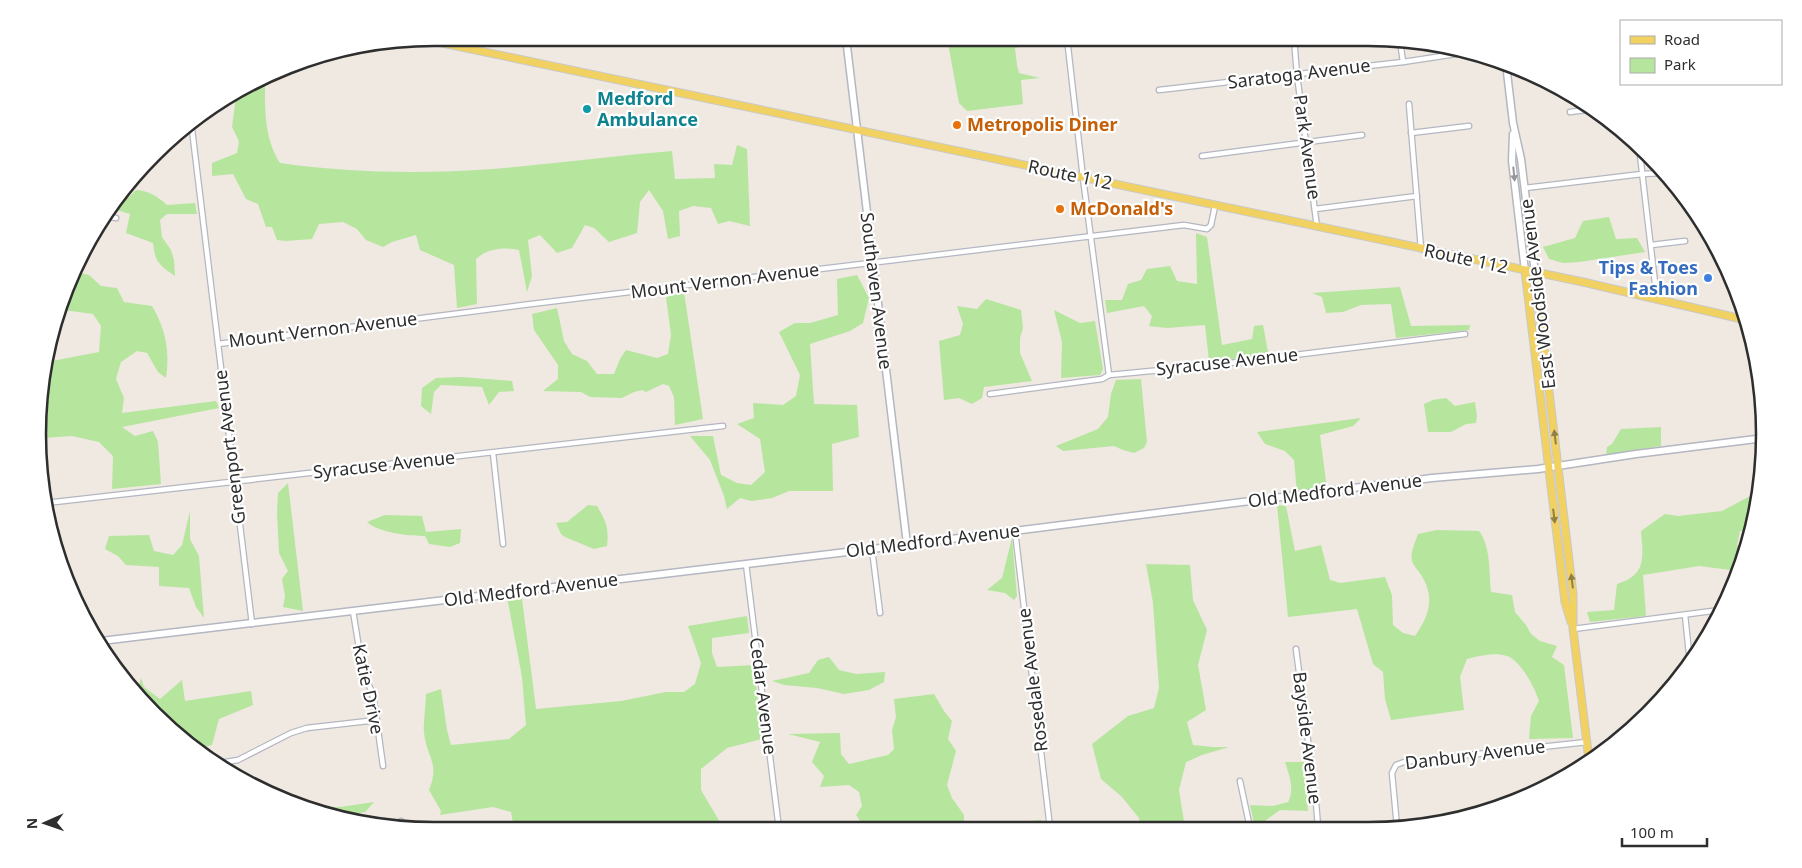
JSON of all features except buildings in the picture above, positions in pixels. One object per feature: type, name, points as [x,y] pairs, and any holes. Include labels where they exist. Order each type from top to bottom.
[{"type":"main road","name":"Route 112","points":[[466,46],[1535,273],[1738,318]]},
{"type":"main road","name":"East Woodside Avenue","points":[[1525,271],[1565,602],[1573,629]]},
{"type":"main road","name":"East Woodside Avenue","points":[[1535,273],[1573,594],[1573,629]]},
{"type":"main road","points":[[1573,629],[1588,753]]},
{"type":"street","name":"Southaven Avenue","points":[[847,46],[907,544]]},
{"type":"street","points":[[1068,46],[1090,237],[1109,375]]},
{"type":"street","name":"Park Avenue","points":[[1295,46],[1317,228]]},
{"type":"street","points":[[1401,48],[1403,62]]},
{"type":"street","name":"Saratoga Avenue","points":[[1159,90],[1449,55]]},
{"type":"street","name":"East Woodside Avenue","points":[[1507,72],[1513,123],[1521,159],[1535,273]]},
{"type":"street","points":[[1409,104],[1422,249]]},
{"type":"street","points":[[1570,112],[1581,111]]},
{"type":"street","name":"East Woodside Avenue","points":[[1513,123],[1512,161],[1525,271]]},
{"type":"street","points":[[1412,133],[1469,126]]},
{"type":"street","name":"Greenport Avenue","points":[[192,131],[252,624]]},
{"type":"street","points":[[1202,156],[1362,135]]},
{"type":"street","points":[[1640,158],[1655,283],[1651,298]]},
{"type":"street","points":[[1525,188],[1655,173]]},
{"type":"street","points":[[1315,209],[1417,196]]},
{"type":"street","name":"Mount Vernon Avenue","points":[[218,344],[530,304],[1184,225],[1207,229],[1211,226],[1215,206]]},
{"type":"street","points":[[1651,245],[1685,242]]},
{"type":"street","name":"Syracuse Avenue","points":[[990,394],[1102,379],[1109,375],[1214,365],[1464,334]]},
{"type":"street","name":"Syracuse Avenue","points":[[53,502],[722,426]]},
{"type":"street","name":"Old Medford Avenue","points":[[106,640],[872,549],[1424,479],[1549,468],[1636,454],[1756,439]]},
{"type":"street","points":[[493,453],[503,544]]},
{"type":"street","name":"Rosedale Avenue","points":[[1015,531],[1049,822]]},
{"type":"street","points":[[872,549],[880,613]]},
{"type":"street","name":"Cedar Avenue","points":[[746,564],[778,822]]},
{"type":"street","name":"Katie Drive","points":[[354,611],[362,673],[371,690],[383,766]]},
{"type":"street","points":[[1573,629],[1713,611]]},
{"type":"street","points":[[1685,615],[1689,651]]},
{"type":"street","name":"Bayside Avenue","points":[[1296,649],[1318,822]]},
{"type":"street","points":[[228,762],[238,760],[291,733],[307,728],[377,720]]},
{"type":"street","name":"Danbury Avenue","points":[[1396,821],[1392,773],[1396,765],[1404,762],[1587,742]]},
{"type":"street","points":[[1240,781],[1249,822]]},
{"type":"green space","points":[[948,46],[1026,46],[1015,48],[1019,73],[1040,78],[1021,80],[1023,104],[967,111],[959,103]]},
{"type":"green space","points":[[265,85],[266,123],[271,144],[280,163],[359,171],[440,172],[493,169],[672,151],[675,179],[715,178],[714,164],[732,165],[737,145],[747,149],[750,226],[729,221],[718,224],[711,208],[693,206],[679,211],[680,236],[668,239],[663,211],[649,190],[640,202],[637,233],[609,242],[594,228],[585,225],[572,248],[557,253],[540,235],[528,240],[532,276],[527,292],[519,250],[496,249],[481,255],[476,259],[477,304],[457,308],[454,265],[420,250],[416,235],[392,242],[383,247],[366,240],[357,229],[343,222],[319,224],[312,239],[277,240],[272,227],[266,227],[258,204],[246,199],[233,174],[212,176],[212,163],[237,153],[239,141],[232,127],[235,101]]},
{"type":"green space","points":[[136,190],[153,195],[167,205],[195,203],[197,214],[167,214],[160,220],[162,237],[171,250],[174,260],[175,276],[165,269],[157,259],[153,243],[126,233],[130,214],[118,210],[126,198]]},
{"type":"green space","points":[[1609,217],[1616,239],[1637,238],[1645,252],[1579,262],[1563,263],[1549,259],[1543,247],[1575,238],[1583,221]]},
{"type":"green space","points":[[1196,233],[1207,237],[1222,345],[1252,339],[1254,326],[1263,325],[1268,352],[1256,357],[1209,361],[1205,325],[1167,328],[1149,326],[1152,316],[1144,306],[1107,313],[1105,300],[1122,300],[1128,284],[1141,280],[1147,269],[1170,266],[1177,281],[1197,284]]},
{"type":"green space","points":[[82,273],[89,275],[101,286],[117,288],[124,302],[152,306],[164,332],[167,350],[166,378],[158,372],[147,353],[137,351],[121,362],[116,379],[124,398],[122,413],[216,401],[219,408],[122,427],[135,436],[153,431],[158,442],[161,484],[112,489],[113,456],[99,442],[72,436],[46,438],[47,409],[54,361],[99,352],[101,326],[93,314],[67,310]]},
{"type":"green space","points":[[857,275],[869,298],[863,323],[850,331],[810,344],[814,404],[857,405],[859,437],[832,444],[833,491],[789,491],[772,498],[751,501],[740,498],[727,509],[710,460],[690,436],[713,436],[721,475],[737,483],[751,485],[765,472],[760,439],[737,424],[754,418],[753,403],[783,405],[796,396],[800,375],[779,332],[795,323],[810,323],[838,315],[837,279]]},
{"type":"green space","points":[[1400,287],[1411,326],[1470,325],[1469,330],[1396,338],[1391,304],[1361,305],[1343,312],[1326,313],[1322,297],[1312,293]]},
{"type":"green space","points":[[684,292],[703,419],[675,425],[674,397],[669,386],[663,384],[646,392],[642,390],[634,392],[622,398],[590,397],[581,392],[543,391],[558,379],[558,365],[534,330],[532,314],[557,308],[564,341],[572,354],[587,361],[597,374],[614,374],[626,350],[657,358],[668,354],[671,335],[666,297]]},
{"type":"green space","points":[[986,299],[1021,310],[1023,328],[1020,338],[1020,353],[1032,381],[984,387],[982,398],[972,404],[959,398],[944,400],[939,341],[960,335],[963,324],[957,306],[977,309]]},
{"type":"green space","points":[[1054,310],[1080,323],[1095,321],[1103,369],[1100,375],[1061,378],[1062,342]]},
{"type":"green space","points":[[461,377],[512,381],[514,391],[499,392],[489,405],[482,387],[441,385],[434,392],[431,414],[421,406],[422,388],[436,378]]},
{"type":"green space","points":[[1141,379],[1147,442],[1144,448],[1134,453],[1114,446],[1063,451],[1056,446],[1098,429],[1108,417],[1111,394],[1116,380]]},
{"type":"green space","points":[[1446,398],[1455,406],[1475,402],[1476,423],[1466,424],[1451,432],[1428,432],[1424,404]]},
{"type":"green space","points":[[1361,418],[1353,426],[1320,435],[1327,489],[1297,492],[1294,460],[1285,451],[1265,444],[1257,432]]},
{"type":"green space","points":[[1661,427],[1661,446],[1606,455],[1607,447],[1612,444],[1621,429]]},
{"type":"green space","points":[[288,483],[303,611],[283,607],[285,596],[282,579],[288,571],[279,553],[277,513],[278,493]]},
{"type":"green space","points":[[1750,496],[1744,530],[1740,531],[1737,545],[1739,546],[1731,570],[1699,566],[1643,575],[1646,616],[1590,622],[1587,612],[1614,610],[1617,584],[1634,576],[1638,570],[1642,557],[1641,531],[1665,514],[1678,516],[1722,511]]},
{"type":"green space","points":[[588,505],[597,506],[603,516],[608,534],[607,546],[594,549],[561,534],[556,523],[567,522]]},
{"type":"green space","points":[[1277,505],[1286,506],[1295,551],[1321,545],[1330,580],[1340,583],[1385,577],[1392,595],[1393,625],[1403,633],[1415,636],[1426,615],[1429,601],[1427,586],[1412,561],[1412,551],[1418,534],[1437,530],[1479,531],[1488,552],[1491,592],[1512,595],[1515,612],[1531,634],[1540,641],[1557,646],[1552,657],[1564,665],[1573,738],[1529,739],[1531,716],[1539,701],[1531,682],[1517,663],[1507,656],[1497,654],[1467,659],[1460,677],[1464,710],[1391,720],[1385,699],[1383,672],[1373,664],[1357,609],[1288,617]]},
{"type":"green space","points":[[190,511],[190,539],[199,556],[204,618],[196,607],[189,588],[159,586],[159,567],[126,565],[118,556],[105,549],[109,536],[149,535],[154,551],[173,555],[182,545]]},
{"type":"green space","points":[[385,515],[422,516],[426,532],[461,529],[460,543],[450,547],[429,544],[425,536],[386,531],[367,522]]},
{"type":"green space","points":[[1012,538],[1017,596],[1014,600],[1005,593],[987,590],[1002,578]]},
{"type":"green space","points":[[1146,564],[1190,565],[1193,600],[1207,630],[1198,665],[1206,710],[1187,722],[1193,745],[1229,747],[1186,762],[1179,790],[1184,822],[1139,822],[1139,818],[1122,797],[1101,779],[1092,744],[1128,716],[1154,708],[1159,688],[1153,603]]},
{"type":"green space","points":[[507,597],[522,599],[536,709],[621,701],[666,692],[684,692],[695,684],[701,663],[688,626],[747,616],[749,633],[712,638],[712,653],[717,667],[754,665],[762,739],[727,748],[701,769],[701,790],[720,822],[513,822],[511,812],[493,807],[440,815],[441,811],[429,790],[433,767],[424,733],[426,694],[441,689],[451,745],[509,739],[526,725],[522,677]]},
{"type":"green space","points":[[829,657],[839,670],[856,674],[885,672],[884,682],[869,690],[844,694],[817,688],[784,685],[772,681],[809,673],[818,660]]},
{"type":"green space","points":[[141,678],[144,687],[160,699],[182,680],[185,701],[251,691],[253,705],[219,719],[212,745],[205,747],[178,726],[139,686]]},
{"type":"green space","points":[[934,694],[952,721],[948,739],[956,751],[947,785],[952,798],[964,815],[964,822],[860,822],[856,815],[862,806],[859,792],[849,785],[820,787],[824,776],[812,762],[820,742],[788,734],[840,733],[841,754],[849,764],[888,755],[894,749],[892,730],[896,717],[894,699]]},
{"type":"green space","points":[[1285,762],[1304,762],[1308,811],[1280,810],[1263,822],[1254,822],[1250,805],[1273,806],[1288,802],[1291,792],[1290,777]]},
{"type":"green space","points":[[374,802],[365,812],[356,814],[328,807]]},
{"type":"green space","points":[[1041,820],[1041,822],[1022,822]]},
{"type":"place","name":"Medford Ambulance","points":[[587,109]]},
{"type":"place","name":"Metropolis Diner","points":[[957,125]]},
{"type":"place","name":"McDonald's","points":[[1060,209]]},
{"type":"place","name":"Tips & Toes Fashion","points":[[1708,278]]}]
